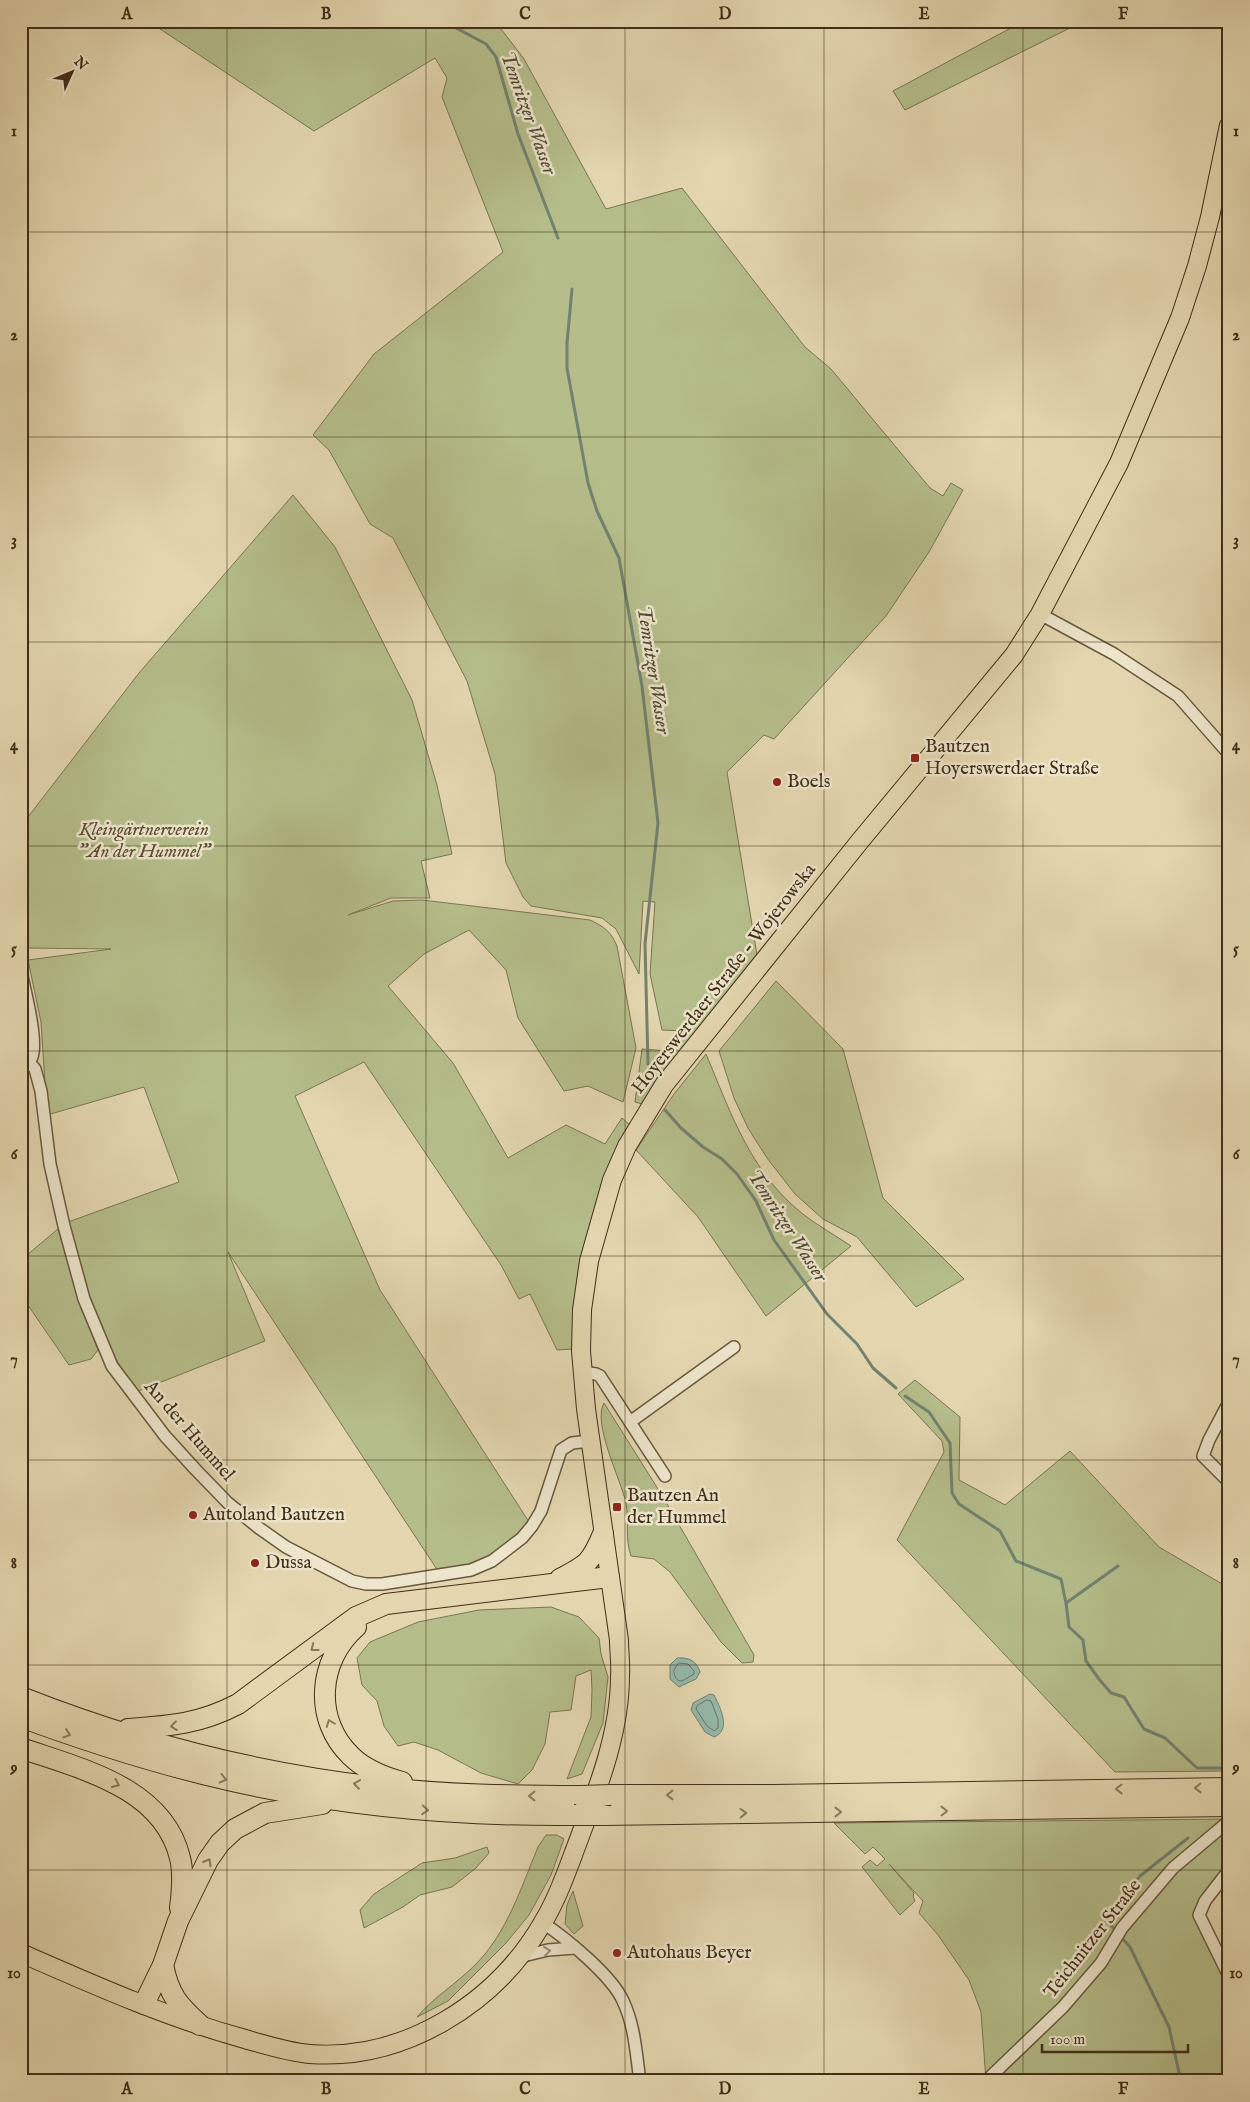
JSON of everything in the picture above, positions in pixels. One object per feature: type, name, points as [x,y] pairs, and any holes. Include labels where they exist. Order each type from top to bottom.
[{"type":"highway","points":[[552,1584],[584,1566],[595,1552],[603,1534]]},
{"type":"highway","points":[[111,1729],[176,1726],[218,1715],[245,1700],[356,1617],[386,1604],[609,1577]]},
{"type":"highway","points":[[420,1601],[374,1617],[360,1624],[344,1638],[333,1655],[327,1672],[324,1689],[325,1702],[327,1716],[334,1732],[351,1756],[371,1770],[384,1776],[440,1793]]},
{"type":"highway","points":[[21,1697],[111,1729],[194,1753],[266,1769],[377,1787],[440,1793],[507,1796],[879,1793],[1168,1798],[1229,1806]]},
{"type":"highway","points":[[21,1717],[98,1744],[228,1780],[342,1801],[453,1812],[529,1816],[895,1812],[1168,1798],[1229,1788]]},
{"type":"highway","points":[[21,1748],[119,1785],[141,1799],[160,1816],[173,1837],[181,1859],[182,1884],[178,1921]]},
{"type":"highway","points":[[144,2004],[162,1965],[178,1921],[208,1860],[220,1843],[235,1829],[265,1814],[290,1808],[342,1801]]},
{"type":"highway","points":[[162,1965],[171,1994],[177,2003],[200,2025]]},
{"type":"main road","name":"Hoyerswerdaer Straße - Wojerowska","points":[[21,1952],[144,2004],[200,2025],[287,2050],[309,2054],[353,2052],[376,2048],[421,2033],[467,2007],[489,1990],[519,1956],[543,1923],[566,1873],[590,1808],[607,1754],[616,1714],[620,1677],[618,1640],[582,1372],[582,1310],[588,1262],[612,1180],[627,1146],[664,1085],[759,965],[1014,655],[1040,614],[1120,464],[1180,318],[1210,217],[1229,125]]},
{"type":"street","points":[[1040,614],[1114,654],[1178,696],[1229,754]]},
{"type":"street","points":[[21,972],[28,1007],[33,1051],[25,1066]]},
{"type":"street","name":"An der Hummel","points":[[25,1066],[35,1069],[41,1091],[50,1164],[64,1226],[84,1299],[112,1366],[165,1436],[196,1470],[228,1503],[286,1547],[352,1581],[366,1584],[382,1584],[472,1570],[492,1561],[522,1538],[532,1526],[541,1510],[561,1450],[572,1443],[590,1441]]},
{"type":"street","points":[[630,1422],[734,1346]]},
{"type":"street","points":[[582,1372],[600,1376],[665,1476]]},
{"type":"street","points":[[1229,1402],[1209,1440],[1203,1456],[1229,1482]]},
{"type":"street","name":"Teichnitzer Straße","points":[[986,2081],[1063,2007],[1097,1968],[1128,1921],[1172,1868],[1229,1821]]},
{"type":"street","points":[[1229,1870],[1205,1900],[1199,1915],[1229,1976]]},
{"type":"street","points":[[543,1923],[604,1975],[623,1999],[629,2015],[640,2081]]},
{"type":"street","points":[[519,1956],[574,1948]]},
{"type":"green space","points":[[148,21],[495,21],[524,59],[606,209],[682,188],[805,347],[831,369],[930,488],[943,496],[951,483],[963,490],[929,552],[886,616],[774,739],[764,735],[727,772],[757,955],[642,1104],[635,1102],[642,1049],[669,1051],[686,1031],[662,1030],[650,974],[655,902],[643,901],[639,974],[616,929],[602,918],[531,906],[523,897],[506,863],[495,774],[467,681],[393,538],[370,524],[329,450],[313,435],[374,354],[503,252],[442,97],[447,78],[435,58],[314,131]]},
{"type":"green space","points":[[1024,21],[1084,21],[905,110],[893,91]]},
{"type":"green space","name":"Kleingärtnerverein \"An der Hummel\"","points":[[293,495],[335,547],[412,700],[437,785],[452,854],[421,861],[430,898],[391,898],[348,915],[393,901],[422,900],[590,920],[607,930],[617,946],[636,1048],[623,1102],[588,1086],[564,1091],[518,1018],[506,970],[469,930],[424,954],[388,986],[453,1063],[508,1158],[566,1125],[605,1144],[622,1118],[630,1125],[574,1349],[557,1350],[530,1294],[519,1299],[501,1265],[364,1062],[295,1096],[380,1290],[529,1522],[497,1554],[481,1563],[460,1569],[438,1571],[228,1252],[265,1341],[136,1392],[108,1346],[88,1298],[68,1222],[179,1182],[144,1087],[47,1115],[41,1022],[28,960],[111,949],[27,948],[21,926],[21,826],[139,673]]},
{"type":"green space","points":[[776,981],[843,1049],[883,1198],[964,1279],[916,1307],[857,1237],[823,1219],[795,1194],[767,1158],[748,1128],[734,1098],[719,1051]]},
{"type":"green space","points":[[706,1054],[739,1132],[773,1185],[802,1214],[851,1246],[766,1316],[698,1217],[636,1150],[674,1094]]},
{"type":"green space","points":[[58,1229],[79,1301],[98,1350],[91,1359],[69,1365],[21,1295],[21,1260]]},
{"type":"green space","points":[[915,1380],[960,1417],[959,1480],[1005,1505],[1070,1451],[1159,1547],[1229,1588],[1229,1771],[1115,1772],[897,1540],[944,1452],[942,1441],[898,1394]]},
{"type":"green space","points":[[604,1403],[663,1497],[754,1655],[753,1662],[742,1663],[721,1642],[670,1572],[654,1559],[631,1556],[628,1543],[626,1503],[604,1437],[601,1412]]},
{"type":"green space","points":[[551,1607],[579,1617],[599,1638],[601,1654],[608,1677],[603,1723],[582,1774],[567,1779],[591,1717],[591,1670],[576,1676],[571,1710],[550,1712],[545,1744],[532,1770],[518,1784],[481,1773],[438,1750],[414,1742],[398,1746],[384,1726],[377,1701],[362,1685],[357,1658],[370,1642],[418,1622],[479,1610]]},
{"type":"green space","points":[[1229,1819],[1229,1870],[1199,1915],[1229,1976],[1229,2081],[986,2081],[981,2012],[969,1980],[938,1935],[919,1913],[923,1901],[889,1864],[914,1893],[915,1901],[900,1915],[862,1867],[870,1860],[877,1866],[885,1859],[873,1847],[865,1854],[834,1823]]},
{"type":"green space","points":[[546,1835],[557,1835],[564,1839],[551,1875],[529,1915],[506,1943],[448,2001],[417,2017],[475,1965],[496,1939],[519,1894],[538,1847]]},
{"type":"green space","points":[[487,1847],[489,1853],[476,1868],[452,1887],[420,1895],[403,1907],[364,1928],[360,1910],[374,1894],[422,1863],[455,1858]]},
{"type":"green space","points":[[573,1891],[583,1926],[574,1934],[565,1924],[567,1905]]},
{"type":"water","points":[[677,1658],[692,1660],[700,1672],[696,1679],[679,1687],[670,1679],[670,1665]]},
{"type":"water","points":[[710,1694],[714,1695],[723,1718],[722,1729],[714,1737],[705,1732],[691,1710],[693,1703]]},
{"type":"waterway","name":"Temritzer Wasser","points":[[443,21],[486,44],[496,57],[518,134],[558,238]]},
{"type":"waterway","name":"Temritzer Wasser","points":[[572,289],[567,343],[567,368],[588,483],[597,511],[619,558],[642,686],[658,823],[645,944],[648,1064]]},
{"type":"waterway","name":"Temritzer Wasser","points":[[665,1110],[681,1128],[703,1147],[722,1159],[737,1174],[756,1201],[774,1240],[827,1314],[857,1344],[873,1368],[896,1388]]},
{"type":"waterway","name":"Temritzer Wasser","points":[[905,1396],[929,1412],[950,1443],[952,1493],[959,1504],[1000,1531],[1016,1561],[1061,1579],[1069,1627],[1083,1640],[1086,1661],[1111,1693],[1124,1697],[1144,1729],[1165,1738],[1197,1768],[1229,1768]]},
{"type":"waterway","points":[[1066,1603],[1118,1566]]},
{"type":"waterway","name":"Temritzer Wasser","points":[[1116,1931],[1109,1923],[1114,1909],[1127,1895],[1140,1876],[1188,1838]]},
{"type":"waterway","name":"Temritzer Wasser","points":[[1120,1936],[1130,1947],[1169,2027],[1180,2077],[1177,2081]]},
{"type":"place","name":"Bautzen Hoyerswerdaer Straße","points":[[915,758]]},
{"type":"place","name":"Boels","points":[[777,782]]},
{"type":"place","name":"Bautzen An der Hummel","points":[[617,1507]]},
{"type":"place","name":"Autoland Bautzen","points":[[193,1515]]},
{"type":"place","name":"Dussa","points":[[255,1563]]},
{"type":"place","name":"Autohaus Beyer","points":[[617,1953]]}]
